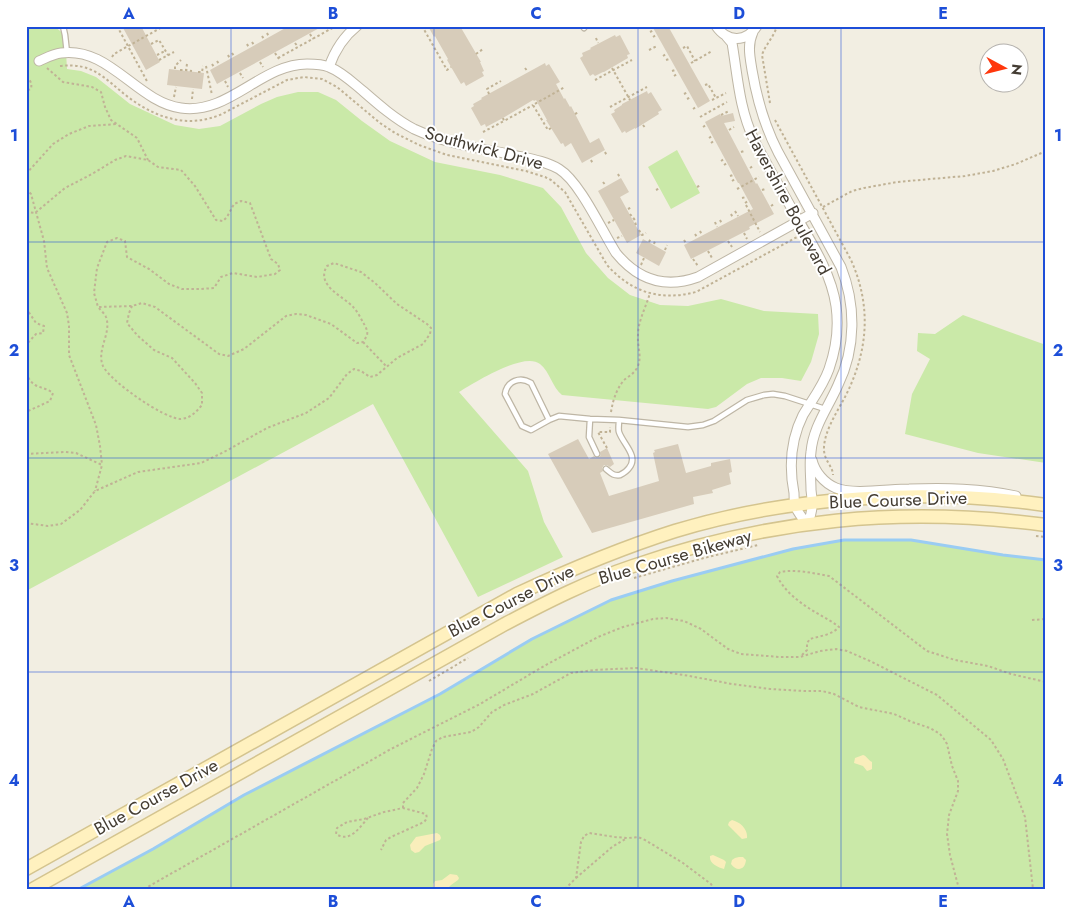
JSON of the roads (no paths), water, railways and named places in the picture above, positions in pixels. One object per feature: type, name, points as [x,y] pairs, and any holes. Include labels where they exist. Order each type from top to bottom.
[{"type":"main road","name":"Blue Course Drive","points":[[26,869],[517,594],[600,558],[661,536],[712,522],[795,506],[871,498],[927,496],[1046,504]]},
{"type":"main road","name":"Blue Course Drive","points":[[33,889],[462,648],[553,599],[632,566],[750,533],[856,518],[928,516],[985,518],[1046,525]]},
{"type":"street","points":[[329,67],[341,41],[357,26]]},
{"type":"street","points":[[716,26],[726,36],[732,38],[743,38],[755,29]]},
{"type":"street","name":"Havershire Boulevard","points":[[726,36],[732,44],[747,124],[818,256],[830,281],[836,306],[836,337],[829,370],[798,428],[792,453],[795,506],[807,524],[812,513],[811,452],[814,435],[819,421],[844,372],[850,346],[852,318],[849,291],[834,251],[778,152],[762,116],[749,53],[750,42],[755,29]]},
{"type":"street","points":[[41,63],[53,55],[67,52]]},
{"type":"street","name":"Southwick Drive","points":[[67,52],[77,53],[104,63],[159,101],[180,108],[190,109],[212,105],[291,65],[320,64],[329,67],[347,78],[392,115],[414,129],[454,143],[549,164],[560,170],[578,188],[623,263],[634,271],[661,282],[674,283],[698,276],[812,213]]},
{"type":"street","points":[[811,452],[813,464],[819,474],[826,482],[837,489],[849,491],[908,489],[971,490],[996,492],[1046,504]]},
{"type":"lane","points":[[63,26],[67,52]]},
{"type":"lane","points":[[549,420],[531,383],[526,380],[518,380],[509,384],[505,394],[522,426],[531,430],[559,416],[688,427],[703,425],[714,421],[747,400],[774,394],[825,409]]},
{"type":"lane","points":[[590,420],[589,437],[597,454]]},
{"type":"lane","points":[[606,469],[617,476],[631,467],[633,460],[619,431],[619,420]]},
{"type":"waterway","points":[[79,889],[153,849],[244,795],[440,694],[532,639],[611,600],[672,581],[793,549],[844,540],[911,540],[1046,560]]}]
